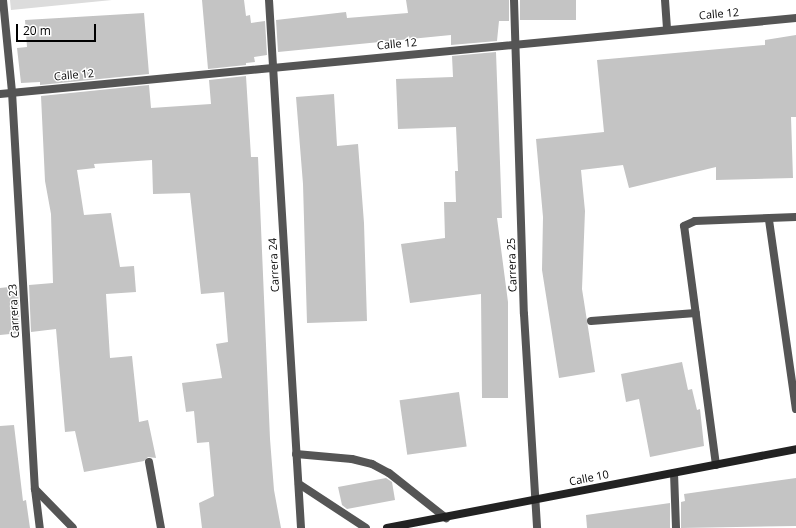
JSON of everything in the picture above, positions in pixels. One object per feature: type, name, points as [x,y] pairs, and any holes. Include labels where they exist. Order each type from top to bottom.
[{"type":"main road","name":"Calle 10","points":[[387,528],[446,518],[796,449]]},
{"type":"street","name":"Carrera 23","points":[[3,0],[12,92],[35,489],[40,528]]},
{"type":"street","name":"Carrera 24","points":[[269,0],[299,484],[300,528]]},
{"type":"street","name":"Carrera 25","points":[[514,0],[524,314],[537,528]]},
{"type":"street","points":[[665,0],[667,30]]},
{"type":"street","name":"Calle 12","points":[[0,94],[796,18]]},
{"type":"street","points":[[716,465],[684,226],[696,221],[796,218]]},
{"type":"street","points":[[769,220],[796,409]]},
{"type":"street","points":[[591,321],[696,313]]},
{"type":"street","points":[[296,454],[352,459],[372,464],[389,473],[446,518]]},
{"type":"street","points":[[149,462],[161,528]]},
{"type":"street","points":[[674,473],[676,528]]},
{"type":"street","points":[[299,484],[366,528]]},
{"type":"street","points":[[35,489],[73,528]]},
{"type":"shaded area","points":[[10,0],[112,0],[11,10]]},
{"type":"building","points":[[202,0],[244,0],[246,16],[250,15],[251,23],[265,21],[267,55],[254,57],[255,62],[246,63],[246,65],[208,69]]},
{"type":"building","points":[[406,0],[509,0],[509,21],[499,21],[497,41],[451,45],[451,35],[278,52],[276,20],[346,12],[347,18],[408,13]]},
{"type":"building","points":[[520,0],[576,0],[576,20],[520,20]]},
{"type":"building","points":[[144,13],[149,74],[40,85],[40,82],[21,83],[17,48],[27,47],[25,20]]},
{"type":"building","points":[[796,35],[796,117],[791,117],[793,178],[716,180],[716,167],[629,188],[623,165],[581,170],[585,211],[582,289],[595,372],[559,378],[542,270],[543,217],[536,139],[604,132],[597,60],[765,45],[765,40]]},
{"type":"building","points":[[496,52],[502,218],[497,218],[508,302],[508,398],[482,398],[481,294],[410,303],[401,244],[445,238],[444,202],[456,202],[455,171],[458,171],[456,127],[398,129],[396,79],[453,77],[452,56]]},
{"type":"building","points":[[246,76],[251,157],[258,157],[270,439],[274,490],[281,528],[202,528],[199,503],[214,496],[209,442],[197,443],[194,411],[186,412],[182,383],[222,378],[216,344],[228,342],[224,292],[201,294],[190,193],[153,194],[152,160],[94,164],[95,168],[77,170],[84,215],[111,213],[120,267],[134,266],[136,292],[106,294],[110,358],[132,356],[139,422],[148,420],[156,458],[148,457],[144,461],[84,472],[75,431],[65,432],[56,329],[31,332],[29,285],[53,283],[51,214],[45,181],[41,96],[149,85],[151,108],[211,104],[209,80]]},
{"type":"building","points":[[334,94],[337,146],[358,144],[364,223],[367,321],[307,323],[303,184],[296,97]]},
{"type":"building","points":[[18,286],[20,333],[0,335],[0,288]]},
{"type":"building","points":[[682,362],[688,390],[692,389],[697,410],[700,409],[704,446],[650,457],[639,399],[626,402],[621,374]]},
{"type":"building","points":[[459,392],[467,446],[407,455],[400,400]]},
{"type":"building","points":[[14,425],[23,501],[26,500],[30,528],[0,528],[0,426]]},
{"type":"building","points":[[386,478],[392,482],[395,500],[347,509],[342,505],[338,487]]},
{"type":"building","points":[[796,478],[796,526],[681,528],[681,502],[685,501],[684,494]]},
{"type":"building","points":[[670,503],[670,528],[587,528],[586,515]]}]
